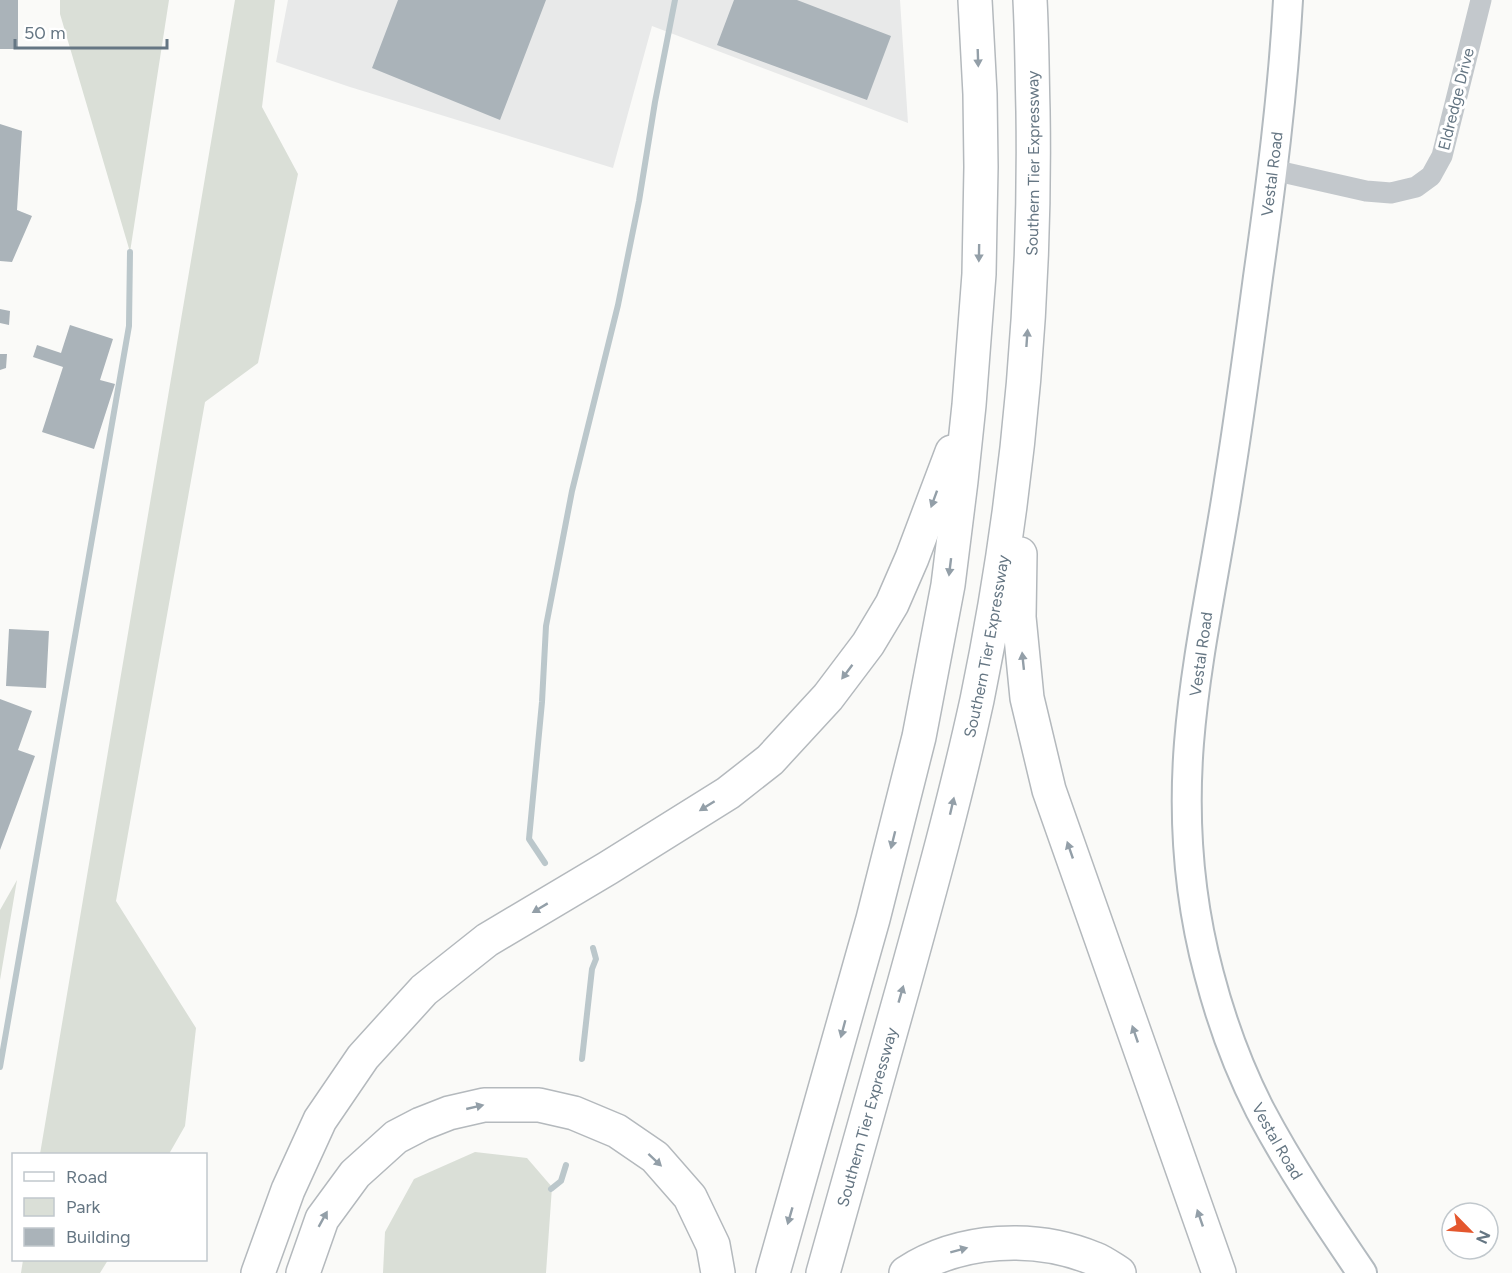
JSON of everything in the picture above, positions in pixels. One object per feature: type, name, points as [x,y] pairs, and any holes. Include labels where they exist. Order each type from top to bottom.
[{"type":"highway","points":[[773,1273],[873,919],[919,737],[948,585],[969,405],[979,274],[980,94],[975,0]]},
{"type":"highway","name":"Southern Tier Expressway","points":[[823,1273],[942,847],[977,700],[1006,538],[1022,397],[1031,280],[1034,168],[1030,0]]},
{"type":"highway","points":[[1022,397],[1018,617],[1027,698],[1049,790],[1219,1273]]},
{"type":"highway","points":[[258,1273],[288,1190],[320,1120],[363,1057],[424,990],[487,940],[728,793],[770,760],[828,697],[868,644],[892,604],[912,558],[969,405]]},
{"type":"highway","points":[[303,1273],[322,1219],[355,1174],[396,1137],[449,1113],[484,1105],[539,1105],[574,1113],[617,1131],[655,1157],[690,1197],[713,1245],[718,1273]]},
{"type":"highway","points":[[906,1273],[920,1264],[960,1249],[1011,1242],[1056,1246],[1096,1259],[1119,1273]]},
{"type":"street","name":"Vestal Road","points":[[1288,0],[1282,94],[1273,170],[1236,436],[1204,632],[1189,742],[1187,820],[1189,862],[1208,972],[1241,1069],[1259,1108],[1295,1172],[1362,1273]]},
{"type":"street","name":"Eldredge Drive","points":[[1273,170],[1366,190],[1391,193],[1416,187],[1431,176],[1442,156],[1481,0]]},
{"type":"shaded area","points":[[288,0],[900,0],[908,123],[652,26],[613,168],[276,62]]},
{"type":"green space","points":[[60,0],[169,0],[130,252],[60,14]]},
{"type":"green space","points":[[235,0],[275,0],[262,107],[298,174],[258,363],[205,402],[116,901],[196,1028],[185,1126],[170,1153],[40,1153]]},
{"type":"green space","points":[[17,880],[0,980],[0,910]]},
{"type":"green space","points":[[475,1152],[527,1158],[552,1187],[546,1273],[383,1273],[385,1232],[414,1179]]},
{"type":"green space","points":[[23,1261],[107,1261],[100,1273],[21,1273]]},
{"type":"building","points":[[0,0],[18,0],[18,49],[0,49]]},
{"type":"building","points":[[398,0],[546,0],[500,120],[372,68]]},
{"type":"building","points":[[734,0],[797,0],[891,36],[867,100],[717,45]]},
{"type":"building","points":[[0,124],[22,131],[17,210],[32,216],[12,262],[0,261]]},
{"type":"building","points":[[0,309],[10,311],[9,325],[0,323]]},
{"type":"building","points":[[70,325],[113,339],[100,380],[115,384],[94,449],[42,432],[63,367],[33,357],[37,345],[61,353]]},
{"type":"building","points":[[0,354],[7,354],[6,368],[0,370]]},
{"type":"building","points":[[9,629],[49,631],[46,688],[6,686]]},
{"type":"building","points":[[0,699],[32,711],[18,750],[35,756],[0,850]]},
{"type":"waterway","points":[[545,863],[529,839],[542,702],[546,626],[572,491],[618,305],[675,0]]},
{"type":"waterway","points":[[0,1067],[129,326],[130,252]]},
{"type":"waterway","points":[[582,1059],[592,969],[596,959],[593,948]]},
{"type":"waterway","points":[[551,1189],[561,1181],[566,1165]]}]
